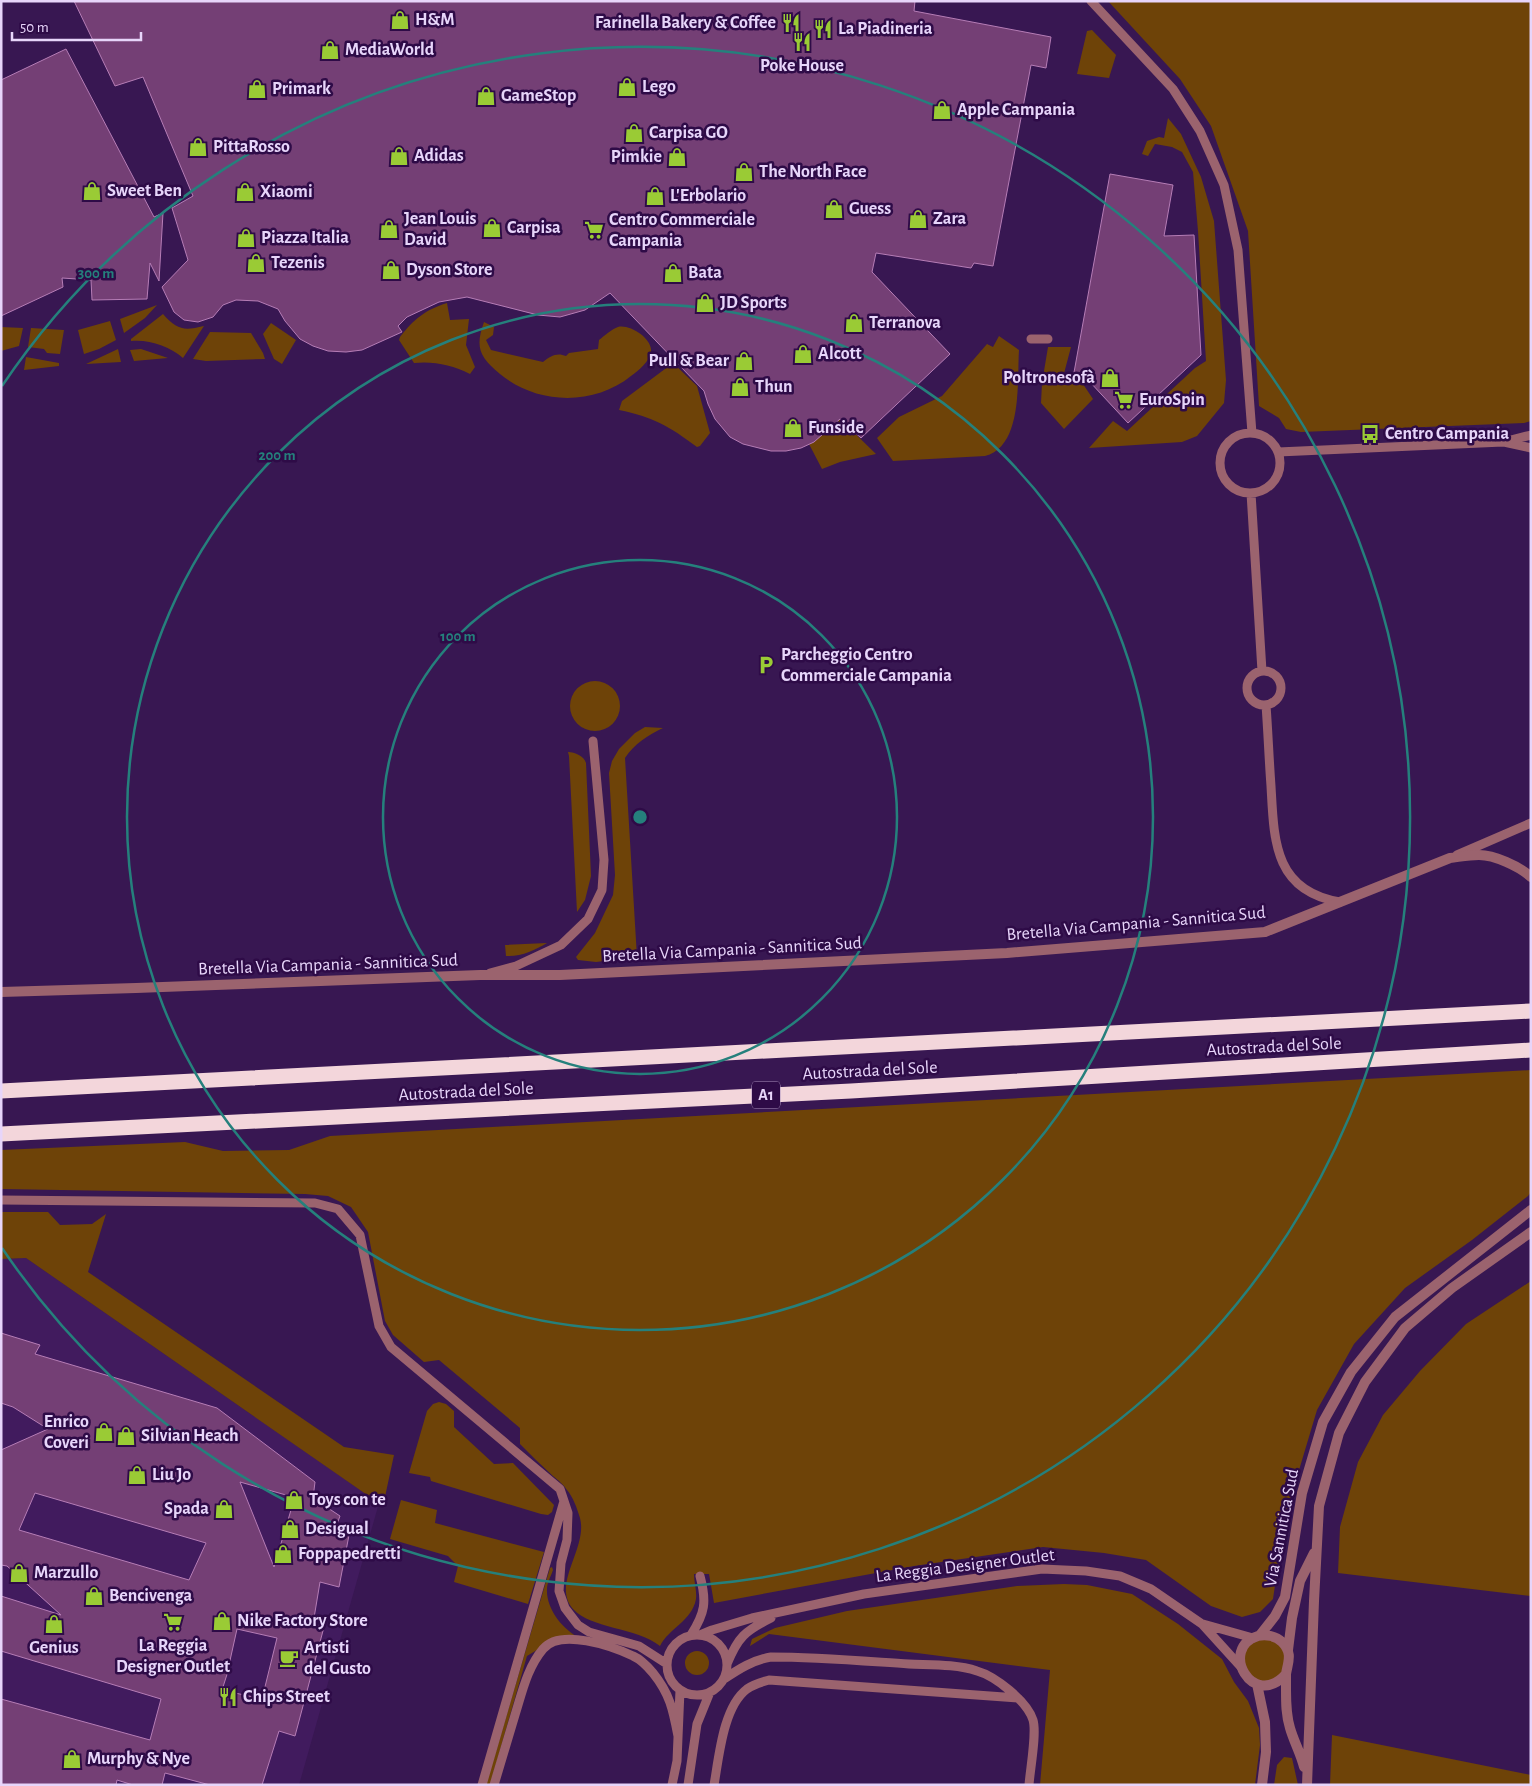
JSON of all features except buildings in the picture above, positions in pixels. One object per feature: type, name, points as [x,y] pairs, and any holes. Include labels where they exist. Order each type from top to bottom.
[{"type":"highway","name":"Autostrada del Sole","points":[[1,1091],[1531,1011]]},
{"type":"highway","name":"Autostrada del Sole","points":[[1,1134],[831,1092],[1531,1050]]},
{"type":"street","points":[[1450,858],[1480,854],[1505,861],[1531,877]]},
{"type":"street","name":"Bretella Via Campania - Sannitica Sud","points":[[1,992],[480,975],[560,975],[1007,953],[1255,933],[1265,932],[1450,858]]},
{"type":"street","name":"Via Sannitica Sud","points":[[1241,1667],[1240,1658],[1246,1643],[1257,1637],[1275,1616],[1285,1597],[1302,1493],[1323,1422],[1351,1372],[1395,1316],[1531,1210]]},
{"type":"street","name":"Via Sannitica Sud","points":[[1307,1783],[1319,1506],[1339,1433],[1365,1382],[1405,1328],[1452,1288],[1531,1232]]},
{"type":"street","name":"Via Sannitica Sud","points":[[1307,1783],[1302,1757],[1286,1714],[1286,1674],[1290,1658],[1288,1650],[1292,1618],[1300,1581],[1316,1549]]},
{"type":"street","points":[[1257,1637],[1269,1635],[1277,1638],[1288,1650]]},
{"type":"street","points":[[1241,1667],[1244,1674],[1257,1684],[1274,1684],[1286,1674]]},
{"type":"street","points":[[1257,1684],[1265,1722],[1266,1752],[1262,1785]]},
{"type":"lane","points":[[1091,1],[1174,89],[1200,131],[1224,185],[1238,250],[1252,432]]},
{"type":"lane","points":[[1031,339],[1048,339]]},
{"type":"lane","points":[[1252,432],[1268,438],[1278,452],[1280,462],[1275,480],[1269,487],[1260,492],[1242,492],[1228,484],[1220,469],[1222,452],[1227,443],[1234,437],[1242,434],[1252,432]]},
{"type":"lane","points":[[1278,452],[1502,442],[1531,435]]},
{"type":"lane","points":[[1502,442],[1531,448]]},
{"type":"lane","points":[[1251,493],[1262,671]]},
{"type":"lane","points":[[1262,671],[1273,673],[1282,688],[1279,698],[1266,705],[1251,699],[1247,688],[1250,678],[1257,672],[1262,671]]},
{"type":"lane","points":[[1266,705],[1274,836],[1281,861],[1292,877],[1307,892],[1324,899],[1341,902]]},
{"type":"lane","points":[[480,975],[516,966],[561,945],[588,918],[602,890],[604,860],[593,741]]},
{"type":"lane","points":[[1450,858],[1531,823]]},
{"type":"lane","points":[[1,1200],[315,1203],[338,1209],[360,1235],[379,1326],[391,1346],[560,1489],[568,1513],[567,1540],[561,1563],[559,1591],[565,1608],[578,1625],[589,1632],[639,1646],[667,1664]]},
{"type":"lane","points":[[482,1785],[564,1501]]},
{"type":"lane","name":"La Reggia Designer Outlet","points":[[700,1635],[730,1624],[864,1594],[1042,1569],[1086,1571],[1120,1576],[1151,1589],[1202,1624],[1241,1667]]},
{"type":"lane","points":[[691,1635],[700,1621],[704,1609],[704,1593],[700,1576]]},
{"type":"lane","name":"La Reggia Designer Outlet","points":[[727,1664],[740,1637],[753,1627],[780,1613]]},
{"type":"lane","name":"La Reggia Designer Outlet","points":[[1202,1624],[1257,1637]]},
{"type":"lane","points":[[691,1635],[710,1637],[718,1643],[724,1651],[727,1664],[724,1679],[718,1687],[700,1695],[680,1690],[670,1678],[667,1664],[669,1654],[674,1645],[691,1635]]},
{"type":"lane","points":[[494,1785],[527,1676],[543,1648],[556,1640],[576,1639],[594,1643],[634,1657],[645,1665],[653,1673],[673,1706],[678,1736]]},
{"type":"lane","points":[[724,1679],[747,1664],[771,1658],[913,1664],[976,1670],[1000,1682],[1018,1698],[1033,1720],[1034,1740],[1029,1785]]},
{"type":"lane","points":[[714,1785],[724,1727],[736,1703],[746,1690],[757,1683],[769,1680],[1018,1698]]},
{"type":"lane","points":[[672,1785],[677,1761],[680,1690]]},
{"type":"lane","points":[[688,1785],[697,1724],[710,1692]]},
{"type":"shaded area","points":[[1108,1],[1531,1],[1531,421],[1524,423],[1301,432],[1286,429],[1279,418],[1259,406],[1248,231],[1211,126],[1180,79]]},
{"type":"shaded area","points":[[1092,30],[1116,55],[1109,78],[1077,74],[1087,31]]},
{"type":"shaded area","points":[[1168,118],[1181,134],[1201,177],[1214,221],[1226,380],[1224,403],[1197,436],[1182,442],[1089,448],[1113,421],[1127,431],[1195,368],[1206,361],[1193,172],[1182,152],[1172,147],[1155,144],[1148,156],[1142,154],[1147,141],[1159,137],[1164,138]]},
{"type":"shaded area","points":[[447,303],[450,320],[469,319],[466,345],[475,367],[470,374],[443,364],[414,363],[399,340],[420,316]]},
{"type":"shaded area","points":[[157,305],[145,318],[124,333],[120,319]]},
{"type":"shaded area","points":[[163,314],[172,323],[181,328],[204,326],[183,358],[172,350],[158,344],[131,341],[131,339]]},
{"type":"shaded area","points":[[110,321],[116,340],[84,354],[78,330]]},
{"type":"shaded area","points":[[484,322],[494,327],[493,335],[486,340],[491,350],[543,362],[551,356],[566,356],[569,353],[598,349],[599,340],[618,327],[628,328],[640,333],[651,347],[651,352],[646,362],[631,376],[616,386],[600,393],[566,398],[548,396],[531,392],[515,384],[487,362],[483,357],[480,345]]},
{"type":"shaded area","points":[[271,323],[296,340],[282,364],[274,359],[263,334]]},
{"type":"shaded area","points":[[1,327],[23,328],[19,346],[1,351]]},
{"type":"shaded area","points":[[31,328],[64,330],[60,354],[47,353],[44,349],[28,347]]},
{"type":"shaded area","points":[[210,332],[251,333],[265,359],[206,361],[193,359]]},
{"type":"shaded area","points":[[999,336],[1019,350],[1016,411],[1006,440],[997,450],[985,456],[893,461],[877,438],[899,417],[942,396],[987,344],[993,347]]},
{"type":"shaded area","points":[[1048,347],[1071,347],[1062,381],[1083,384],[1093,399],[1064,429],[1041,403]]},
{"type":"shaded area","points":[[118,349],[121,362],[86,364]]},
{"type":"shaded area","points":[[141,349],[168,358],[134,361],[130,350]]},
{"type":"shaded area","points":[[26,357],[59,363],[59,366],[24,370]]},
{"type":"shaded area","points":[[673,363],[697,386],[710,433],[700,446],[697,447],[660,423],[619,410],[622,401]]},
{"type":"shaded area","points":[[838,417],[876,454],[840,462],[822,469],[809,444]]},
{"type":"shaded area","points":[[590,681],[600,681],[613,688],[620,701],[620,711],[613,724],[600,731],[590,731],[581,727],[574,720],[570,711],[570,701],[574,692],[581,685]]},
{"type":"shaded area","points":[[645,727],[663,728],[642,740],[625,758],[637,957],[596,962],[578,960],[576,957],[595,933],[613,895],[615,875],[609,773],[612,761],[619,749],[635,733]]},
{"type":"shaded area","points":[[568,752],[579,755],[586,763],[591,876],[585,900],[577,912],[569,756]]},
{"type":"shaded area","points":[[547,943],[522,954],[506,956],[505,945]]},
{"type":"shaded area","points":[[1531,1070],[1531,1192],[1472,1240],[1405,1288],[1354,1344],[1317,1410],[1285,1517],[1273,1599],[1260,1612],[1242,1617],[1211,1606],[1146,1560],[1104,1553],[1043,1547],[914,1566],[714,1603],[709,1574],[694,1574],[696,1599],[694,1607],[660,1646],[639,1635],[591,1621],[573,1609],[567,1599],[566,1588],[581,1529],[580,1518],[571,1496],[563,1484],[520,1444],[520,1428],[439,1360],[424,1362],[393,1335],[385,1321],[368,1232],[351,1207],[328,1196],[305,1194],[1,1189],[1,1150],[185,1142],[223,1151],[289,1150],[330,1136]]},
{"type":"shaded area","points":[[1,1212],[48,1212],[60,1225],[92,1224],[106,1214],[88,1272],[344,1447],[394,1455],[383,1506],[26,1258],[1,1259]]},
{"type":"shaded area","name":"La Reggia Designer Outlet","points":[[26,1258],[379,1503],[299,1785],[1,1785],[1,1259]]},
{"type":"shaded area","points":[[1531,1281],[1531,1596],[1338,1573],[1340,1527],[1358,1462],[1383,1415],[1420,1371],[1466,1324]]},
{"type":"shaded area","points":[[439,1402],[446,1404],[454,1411],[454,1427],[494,1464],[513,1463],[554,1505],[552,1512],[548,1515],[541,1514],[431,1481],[430,1477],[409,1473],[427,1411],[433,1404]]},
{"type":"shaded area","points":[[401,1500],[437,1510],[435,1523],[544,1552],[528,1604],[454,1582],[458,1566],[448,1556],[390,1539]]},
{"type":"shaded area","points":[[552,1567],[553,1570],[547,1587],[549,1603],[560,1622],[576,1636],[550,1642],[527,1656],[490,1785],[486,1785],[550,1568]]},
{"type":"shaded area","points":[[1087,1585],[1132,1594],[1178,1624],[1222,1659],[1234,1682],[1248,1701],[1259,1728],[1260,1745],[1255,1785],[1040,1785],[1050,1670],[769,1634],[750,1646],[752,1639],[775,1628],[847,1611],[1017,1586]]},
{"type":"shaded area","points":[[1268,1637],[1286,1650],[1285,1672],[1265,1684],[1246,1673],[1245,1652],[1249,1645]]},
{"type":"shaded area","points":[[697,1651],[706,1654],[709,1663],[706,1672],[697,1675],[688,1672],[685,1663],[688,1654]]},
{"type":"shaded area","points":[[1332,1735],[1531,1775],[1531,1785],[1330,1785]]},
{"type":"shaded area","points":[[1284,1757],[1292,1758],[1298,1785],[1274,1785],[1277,1765]]},
{"type":"place","name":"H&M","points":[[400,20]]},
{"type":"place","name":"Farinella Bakery & Coffee","points":[[791,23]]},
{"type":"place","name":"La Piadineria","points":[[823,29]]},
{"type":"place","name":"Poke House","points":[[802,42]]},
{"type":"place","name":"MediaWorld","points":[[330,50]]},
{"type":"place","name":"Lego","points":[[627,87]]},
{"type":"place","name":"Primark","points":[[257,89]]},
{"type":"place","name":"GameStop","points":[[486,96]]},
{"type":"place","name":"Apple Campania","points":[[942,110]]},
{"type":"place","name":"Carpisa GO","points":[[634,133]]},
{"type":"place","name":"PittaRosso","points":[[198,147]]},
{"type":"place","name":"Adidas","points":[[399,156]]},
{"type":"place","name":"Pimkie","points":[[677,157]]},
{"type":"place","name":"The North Face","points":[[744,172]]},
{"type":"place","name":"Sweet Ben","points":[[92,191]]},
{"type":"place","name":"Xiaomi","points":[[245,192]]},
{"type":"place","name":"L'Erbolario","points":[[655,196]]},
{"type":"place","name":"Guess","points":[[834,209]]},
{"type":"place","name":"Zara","points":[[918,219]]},
{"type":"place","name":"Carpisa","points":[[492,228]]},
{"type":"place","name":"Jean Louis David","points":[[389,229]]},
{"type":"place","name":"Centro Commerciale Campania","points":[[594,230]]},
{"type":"place","name":"Piazza Italia","points":[[246,238]]},
{"type":"place","name":"Tezenis","points":[[256,263]]},
{"type":"place","name":"Dyson Store","points":[[391,270]]},
{"type":"place","name":"Bata","points":[[673,273]]},
{"type":"place","name":"JD Sports","points":[[705,303]]},
{"type":"place","name":"Terranova","points":[[854,323]]},
{"type":"place","name":"Alcott","points":[[803,354]]},
{"type":"place","name":"Pull & Bear","points":[[744,361]]},
{"type":"place","name":"Poltronesofà","points":[[1110,378]]},
{"type":"place","name":"Thun","points":[[740,387]]},
{"type":"place","name":"EuroSpin","points":[[1124,400]]},
{"type":"place","name":"Funside","points":[[793,428]]},
{"type":"place","name":"Centro Campania","points":[[1370,434]]},
{"type":"place","name":"Parcheggio Centro Commerciale Campania","points":[[766,665]]},
{"type":"place","name":"Enrico Coveri","points":[[104,1432]]},
{"type":"place","name":"Silvian Heach","points":[[126,1436]]},
{"type":"place","name":"Liu Jo","points":[[137,1475]]},
{"type":"place","name":"Toys con te","points":[[294,1500]]},
{"type":"place","name":"Spada","points":[[224,1509]]},
{"type":"place","name":"Desigual","points":[[290,1529]]},
{"type":"place","name":"Foppapedretti","points":[[283,1554]]},
{"type":"place","name":"Marzullo","points":[[19,1573]]},
{"type":"place","name":"Bencivenga","points":[[94,1596]]},
{"type":"place","name":"Nike Factory Store","points":[[222,1621]]},
{"type":"place","name":"La Reggia Designer Outlet","points":[[173,1622]]},
{"type":"place","name":"Genius","points":[[54,1624]]},
{"type":"place","name":"Artisti del Gusto","points":[[289,1658]]},
{"type":"place","name":"Chips Street","points":[[228,1697]]},
{"type":"place","name":"Murphy & Nye","points":[[72,1759]]}]
